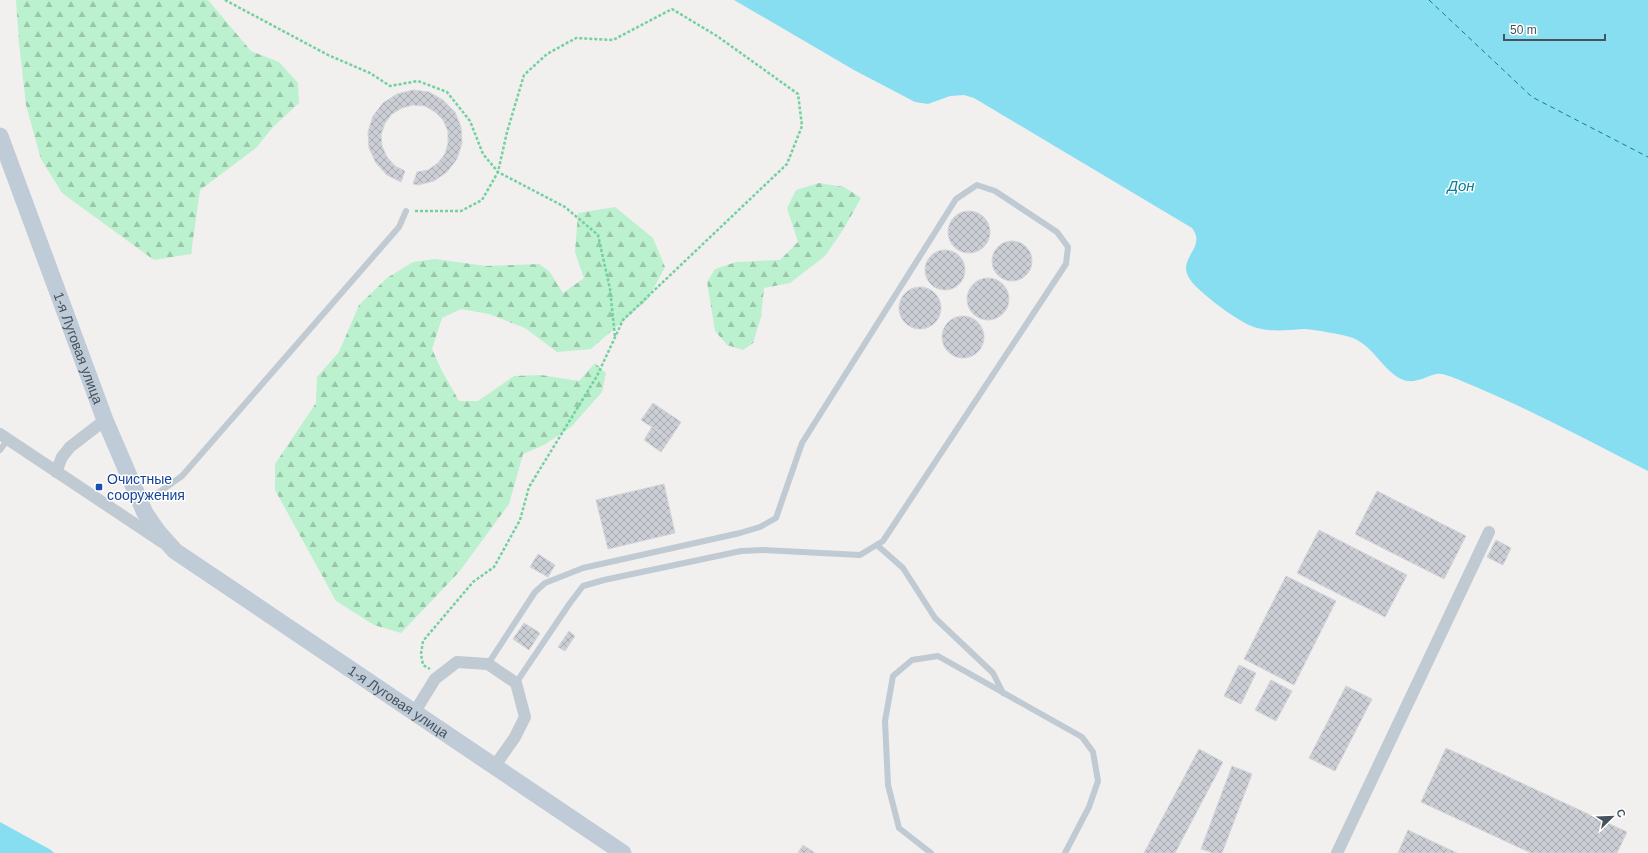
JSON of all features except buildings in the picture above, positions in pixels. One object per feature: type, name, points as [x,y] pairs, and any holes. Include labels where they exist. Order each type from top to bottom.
[{"type":"main road","name":"1-я Луговая улица","points":[[0,136],[105,420],[146,513],[158,532],[175,551],[623,853]]},
{"type":"street","points":[[56,472],[62,457],[70,447],[105,420]]},
{"type":"street","name":"1-я Луговая улица","points":[[4,436],[175,551]]},
{"type":"street","points":[[1337,853],[1489,532]]},
{"type":"street","points":[[414,713],[435,679],[457,662],[488,664],[516,683],[525,717],[515,738],[494,767]]},
{"type":"lane","points":[[488,664],[535,592],[545,583],[582,568],[740,533],[760,527],[776,518],[802,443],[956,199],[977,185],[995,191],[1057,232],[1068,247],[1066,264],[883,541],[860,555],[763,550],[741,551],[604,580],[584,586],[570,603],[516,683]]},
{"type":"lane","points":[[140,500],[158,493],[182,476],[399,227],[406,211]]},
{"type":"lane","points":[[0,450],[4,436]]},
{"type":"lane","points":[[877,545],[903,568],[935,618],[993,673],[1003,693]]},
{"type":"lane","points":[[931,853],[899,828],[888,785],[885,721],[893,676],[912,660],[938,656],[1082,737],[1093,752],[1098,781],[1089,807],[1065,853]]},
{"type":"path","points":[[225,0],[328,55],[370,73],[390,86],[418,81],[447,92],[470,121],[482,154],[498,172],[565,207],[598,235],[610,289],[615,337]]},
{"type":"path","points":[[406,211],[460,211],[482,200],[498,172],[524,74],[546,54],[576,38],[613,40],[672,9],[717,36],[798,94],[802,126],[787,164],[622,320],[597,376],[529,487],[520,520],[494,567],[474,582],[423,641],[421,654],[423,665],[441,674]]},
{"type":"green space","points":[[16,0],[208,0],[251,51],[279,62],[298,83],[299,103],[273,127],[256,148],[200,190],[191,254],[154,260],[62,193],[41,159],[26,105]]},
{"type":"green space","points":[[819,183],[844,187],[861,198],[843,230],[825,256],[790,283],[764,288],[761,317],[753,343],[743,350],[727,345],[715,331],[707,282],[715,269],[736,262],[780,260],[798,242],[787,208],[796,190]]},
{"type":"green space","points":[[615,207],[653,238],[665,267],[648,299],[591,349],[557,352],[525,328],[489,314],[461,309],[442,318],[432,349],[442,371],[459,401],[478,401],[514,376],[541,375],[579,381],[595,363],[606,373],[602,392],[571,427],[544,445],[523,454],[509,504],[459,572],[401,633],[374,625],[336,601],[275,490],[275,464],[316,403],[317,377],[339,352],[359,305],[387,278],[413,262],[435,259],[486,266],[539,264],[549,271],[563,293],[584,278],[575,252],[578,213]]},
{"type":"water","name":"Дон","points":[[734,0],[1648,0],[1648,471],[1529,411],[1447,375],[1436,374],[1415,381],[1406,381],[1401,379],[1388,370],[1366,346],[1353,338],[1307,329],[1268,330],[1251,326],[1228,313],[1207,297],[1188,276],[1186,270],[1188,259],[1196,245],[1195,234],[1192,228],[974,98],[964,95],[950,96],[928,104],[915,102],[854,70]]},
{"type":"water","points":[[0,822],[51,850],[54,853],[0,853]]},
{"type":"ferry route","points":[[1429,0],[1532,97],[1648,157]]},
{"type":"place","name":"Очистные сооружения","points":[[99,487]]}]
